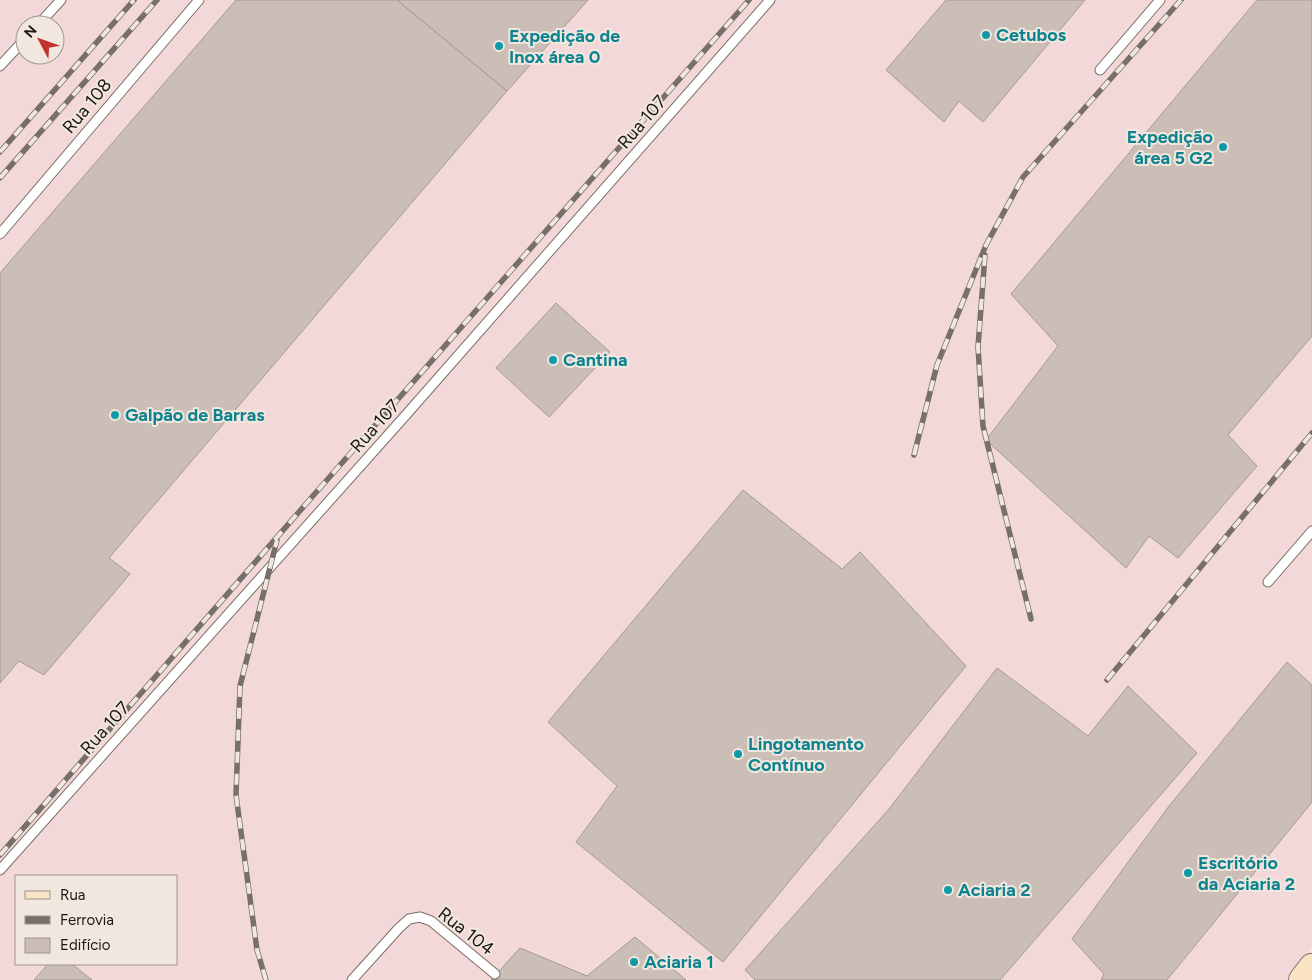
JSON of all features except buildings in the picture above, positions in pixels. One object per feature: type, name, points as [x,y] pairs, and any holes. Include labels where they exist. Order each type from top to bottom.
[{"type":"main road","points":[[1302,980],[1312,967]]},
{"type":"lane","points":[[47,15],[61,0]]},
{"type":"lane","name":"Rua 108","points":[[0,234],[199,0]]},
{"type":"lane","name":"Rua 107","points":[[0,870],[405,416],[770,0]]},
{"type":"lane","points":[[1100,70],[1160,0]]},
{"type":"lane","points":[[0,66],[15,50]]},
{"type":"lane","points":[[1268,582],[1312,531]]},
{"type":"lane","name":"Rua 104","points":[[352,980],[399,928],[409,919],[420,917],[431,921],[495,974]]},
{"type":"shaded area","points":[[0,0],[1312,0],[1312,947],[1288,980],[0,980]]},
{"type":"railway","points":[[0,152],[134,0]]},
{"type":"railway","points":[[0,178],[157,0]]},
{"type":"railway","points":[[0,855],[749,0]]},
{"type":"railway","points":[[914,455],[937,365],[986,245],[1023,177],[1181,0]]},
{"type":"railway","points":[[985,255],[978,347],[983,426],[1031,619]]},
{"type":"railway","points":[[1107,680],[1312,433]]},
{"type":"railway","points":[[266,980],[257,950],[236,795],[240,686],[277,540]]},
{"type":"place","name":"Cetubos","points":[[986,35]]},
{"type":"place","name":"Expedição de Inox área 0","points":[[499,46]]},
{"type":"place","name":"Expedição área 5 G2","points":[[1223,147]]},
{"type":"place","name":"Cantina","points":[[553,360]]},
{"type":"place","name":"Galpão de Barras","points":[[115,415]]},
{"type":"place","name":"Lingotamento Contínuo","points":[[738,754]]},
{"type":"place","name":"Escritório da Aciaria 2","points":[[1188,873]]},
{"type":"place","name":"Aciaria 2","points":[[948,890]]},
{"type":"place","name":"Aciaria 1","points":[[634,962]]}]
